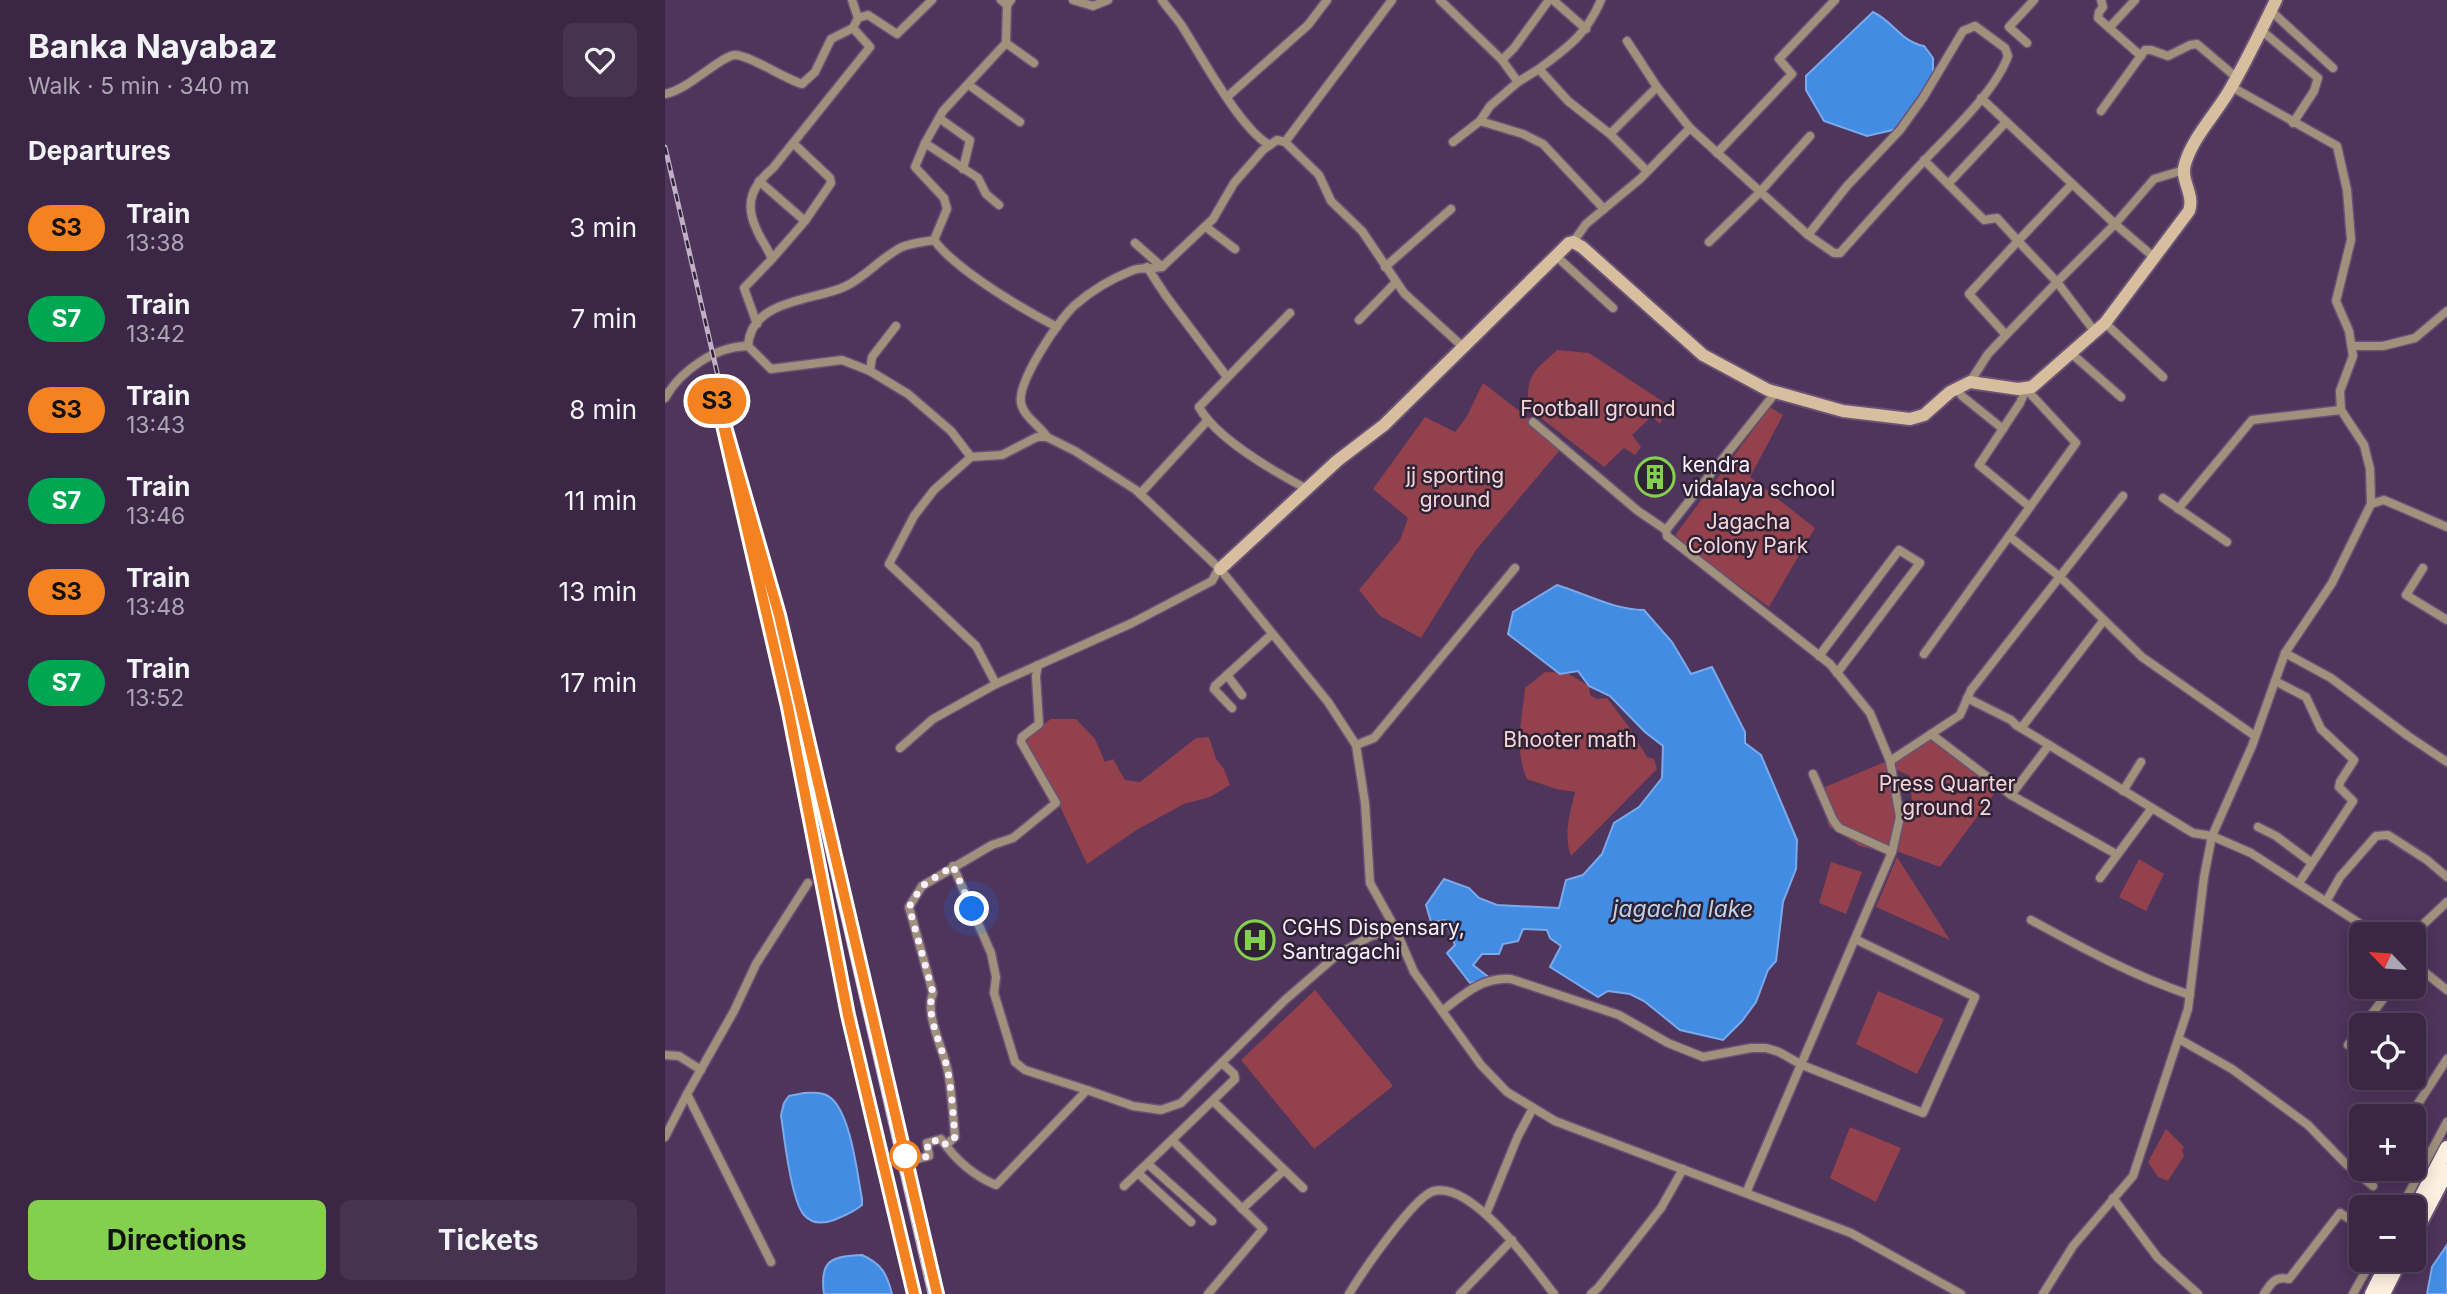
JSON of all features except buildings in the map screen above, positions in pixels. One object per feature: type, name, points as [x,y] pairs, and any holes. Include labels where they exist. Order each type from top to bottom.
[{"type":"highway","points":[[2422,1195],[2447,1148]]},
{"type":"highway","points":[[2426,1211],[2447,1171]]},
{"type":"highway","points":[[2372,1294],[2383,1272]]},
{"type":"highway","points":[[2383,1294],[2394,1272]]},
{"type":"main road","points":[[1219,569],[1337,461],[1384,425],[1566,245],[1573,242],[1703,355],[1737,375],[1776,392],[1843,411],[1917,419],[1957,388],[1970,382],[2026,389],[2037,384],[2100,327],[2155,258],[2191,204],[2185,163],[2234,82],[2273,6]]},
{"type":"street","points":[[665,94],[676,92],[730,56],[739,55],[802,84],[815,72],[831,40],[853,29],[858,18],[852,0]]},
{"type":"street","points":[[858,18],[868,15],[897,34],[932,0]]},
{"type":"street","points":[[1073,0],[1093,6],[1108,0]]},
{"type":"street","points":[[1163,0],[1227,97],[1258,139],[1268,144]]},
{"type":"street","points":[[1227,97],[1308,25],[1327,0]]},
{"type":"street","points":[[1285,142],[1392,0]]},
{"type":"street","points":[[1440,0],[1502,60],[1518,82]]},
{"type":"street","points":[[1502,60],[1551,0],[1585,29]]},
{"type":"street","points":[[1453,142],[1480,121],[1490,106],[1518,82],[1539,69],[1585,29],[1592,22],[1601,0]]},
{"type":"street","points":[[1717,153],[1792,74],[1779,59],[1835,0]]},
{"type":"street","points":[[2027,43],[2009,27],[2034,0]]},
{"type":"street","points":[[2101,0],[2103,7],[2098,18],[2141,56]]},
{"type":"street","points":[[2109,28],[2135,0]]},
{"type":"street","points":[[934,240],[947,209],[944,198],[915,167],[939,118],[1006,43],[1006,2]]},
{"type":"street","points":[[2273,6],[2333,68]]},
{"type":"street","points":[[1627,41],[1657,87],[1690,128],[1808,234],[1834,253],[1840,253],[1981,98],[2003,70],[2008,56],[2005,48],[1975,26],[1963,31],[1923,98],[1900,130],[1847,186],[1808,234]]},
{"type":"street","points":[[772,259],[755,227],[752,196],[755,185],[793,143],[870,47],[853,29]]},
{"type":"street","points":[[2261,30],[2318,78],[2314,91],[2293,123]]},
{"type":"street","points":[[1006,43],[1034,62]]},
{"type":"street","points":[[2043,1294],[2073,1246],[2133,1176],[2179,1039],[2190,995],[2204,877],[2212,836],[2255,736],[2285,653],[2332,583],[2371,504],[2369,469],[2364,445],[2341,410],[2340,391],[2353,356],[2349,331],[2336,301],[2351,240],[2347,190],[2337,146],[2293,123],[2234,82],[2197,44],[2168,56],[2145,50],[2101,111]]},
{"type":"street","points":[[1539,69],[1568,101],[1647,171]]},
{"type":"street","points":[[969,85],[1020,122]]},
{"type":"street","points":[[1609,135],[1657,87]]},
{"type":"street","points":[[1981,98],[2071,184],[2155,258]]},
{"type":"street","points":[[939,118],[970,140],[964,155],[963,169]]},
{"type":"street","points":[[1480,121],[1523,134],[1543,144],[1604,209]]},
{"type":"street","points":[[1948,184],[2006,122]]},
{"type":"street","points":[[1573,242],[1585,224],[1647,171],[1690,128]]},
{"type":"street","points":[[1709,242],[1760,192],[1810,136]]},
{"type":"street","points":[[1463,347],[1404,293],[1362,231],[1331,201],[1318,176],[1285,142],[1277,140],[1268,144],[1234,183],[1206,226],[1162,268],[1132,270],[1091,292],[1072,307],[1032,366],[1020,399],[1021,407],[1047,437],[1075,451],[1140,495],[1219,569],[1328,702],[1356,745],[1365,803],[1370,883],[1395,928],[1413,972],[1481,1065],[1507,1092],[1555,1121],[1851,1233],[1961,1294]]},
{"type":"street","points":[[757,324],[744,288],[805,220],[831,183],[830,178],[793,143]]},
{"type":"street","points":[[925,143],[978,178],[986,194],[999,205]]},
{"type":"street","points":[[1924,160],[1984,220],[1997,218],[2100,327],[2163,377]]},
{"type":"street","points":[[1970,382],[1988,354],[2115,224],[2154,179],[2184,170]]},
{"type":"street","points":[[759,181],[805,220]]},
{"type":"street","points":[[2006,335],[1969,294],[2071,184]]},
{"type":"street","points":[[1385,267],[1451,209]]},
{"type":"street","points":[[1206,226],[1235,249]]},
{"type":"street","points":[[748,346],[749,337],[759,320],[786,302],[844,287],[904,246],[934,240]]},
{"type":"street","points":[[934,240],[973,274],[1027,312],[1057,327]]},
{"type":"street","points":[[1135,243],[1162,268]]},
{"type":"street","points":[[1556,255],[1612,309]]},
{"type":"street","points":[[1147,267],[1227,377]]},
{"type":"street","points":[[1359,320],[1396,282]]},
{"type":"street","points":[[2352,346],[2383,346],[2415,338],[2447,312]]},
{"type":"street","points":[[1290,313],[1199,407],[1219,432],[1278,474],[1307,489]]},
{"type":"street","points":[[870,370],[872,357],[896,327]]},
{"type":"street","points":[[667,391],[707,357],[736,346],[748,346],[771,369],[842,360],[870,370],[908,394],[951,431],[971,457]]},
{"type":"street","points":[[2072,354],[2121,397]]},
{"type":"street","points":[[1957,388],[1962,396],[2003,429]]},
{"type":"street","points":[[1924,654],[2030,507],[2076,443],[2026,389],[2020,403],[1979,465],[2030,507]]},
{"type":"street","points":[[1666,530],[1776,392]]},
{"type":"street","points":[[2178,509],[2252,420],[2341,410]]},
{"type":"street","points":[[1140,495],[1207,420]]},
{"type":"street","points":[[1533,422],[1638,511],[1666,530],[1667,536],[1837,673],[1870,713],[1890,761],[1900,817],[1892,852],[1746,1193]]},
{"type":"street","points":[[996,684],[975,646],[889,564],[914,516],[934,490],[971,457],[1002,455],[1037,437],[1047,437]]},
{"type":"street","points":[[1890,761],[1960,715],[1971,690],[2123,496]]},
{"type":"street","points":[[2163,498],[2227,542]]},
{"type":"street","points":[[2371,504],[2384,500],[2447,527]]},
{"type":"street","points":[[2009,536],[2060,577],[2142,657],[2255,736]]},
{"type":"street","points":[[1819,656],[1899,550],[1920,563],[1837,673]]},
{"type":"street","points":[[1356,745],[1374,738],[1515,568]]},
{"type":"street","points":[[2423,568],[2406,595],[2447,620]]},
{"type":"street","points":[[899,748],[933,719],[996,684],[1132,623],[1212,581],[1219,569]]},
{"type":"street","points":[[2022,727],[2104,620]]},
{"type":"street","points":[[1232,708],[1214,689],[1272,634]]},
{"type":"street","points":[[2285,653],[2331,678],[2447,762]]},
{"type":"street","points":[[946,1145],[955,1137],[948,1070],[929,1002],[933,993],[909,907],[922,886],[992,845],[1013,838],[1056,803],[1021,743],[1022,737],[1039,724],[1035,676],[1038,665]]},
{"type":"street","points":[[1227,675],[1242,695]]},
{"type":"street","points":[[2275,681],[2307,697],[2321,729],[2354,760],[2339,787],[2352,797],[2353,801],[2299,883]]},
{"type":"street","points":[[1967,698],[2022,727],[2193,833],[2212,836],[2251,853],[2358,922]]},
{"type":"street","points":[[1931,734],[2011,795],[2116,854]]},
{"type":"street","points":[[2011,795],[2049,745]]},
{"type":"street","points":[[2123,791],[2141,762]]},
{"type":"street","points":[[1813,775],[1839,828],[1892,852]]},
{"type":"street","points":[[2100,878],[2152,808]]},
{"type":"street","points":[[2258,827],[2276,836],[2312,863]]},
{"type":"street","points":[[2327,901],[2340,877],[2376,836],[2388,835],[2427,860],[2447,877]]},
{"type":"street","points":[[953,866],[991,953],[996,977],[994,993],[1015,1062],[1025,1070],[1133,1106],[1161,1110],[1181,1104],[1285,1000],[1337,955],[1369,937],[1395,928]]},
{"type":"street","points":[[665,1137],[734,1011],[756,964],[809,883]]},
{"type":"street","points":[[2426,922],[2447,902]]},
{"type":"street","points":[[2031,920],[2125,968],[2190,995]]},
{"type":"street","points":[[1442,1011],[1468,990],[1495,978],[1511,979],[1619,1016],[1668,1043],[1703,1057],[1751,1048],[1766,1048],[1801,1065],[1923,1113],[1975,996],[1854,939]]},
{"type":"street","points":[[2426,973],[2447,990]]},
{"type":"street","points":[[2179,1039],[2232,1069],[2308,1125],[2349,1165]]},
{"type":"street","points":[[665,1055],[679,1056],[701,1070]]},
{"type":"street","points":[[2418,1104],[2447,1059]]},
{"type":"street","points":[[1125,1186],[1235,1079],[1234,1074],[1222,1063]]},
{"type":"street","points":[[915,1154],[916,1159],[929,1156],[927,1143],[941,1139],[979,1178],[996,1185],[1087,1090]]},
{"type":"street","points":[[687,1094],[771,1262]]},
{"type":"street","points":[[1213,1101],[1303,1188]]},
{"type":"street","points":[[1486,1214],[1518,1136],[1533,1108]]},
{"type":"street","points":[[2408,1195],[2447,1122]]},
{"type":"street","points":[[1172,1140],[1263,1229],[1208,1294]]},
{"type":"street","points":[[1148,1164],[1212,1221]]},
{"type":"street","points":[[1591,1294],[1661,1208],[1683,1169]]},
{"type":"street","points":[[1242,1209],[1284,1170]]},
{"type":"street","points":[[1138,1173],[1191,1222]]},
{"type":"street","points":[[2370,1181],[2373,1185]]},
{"type":"street","points":[[1349,1294],[1405,1216],[1427,1194],[1435,1191],[1447,1191],[1486,1214],[1512,1240],[1553,1294]]},
{"type":"street","points":[[2113,1198],[2158,1258],[2198,1294]]},
{"type":"street","points":[[2264,1294],[2274,1280],[2281,1277],[2289,1279],[2340,1213],[2349,1219]]},
{"type":"street","points":[[1460,1294],[1512,1240]]},
{"type":"street","points":[[2353,1294],[2365,1272]]},
{"type":"green space","name":"Football ground","points":[[1557,350],[1589,353],[1668,405],[1660,424],[1652,416],[1632,435],[1641,447],[1635,455],[1624,448],[1604,467],[1528,408],[1533,375]]},
{"type":"green space","name":"jj sporting ground","points":[[1483,383],[1564,445],[1476,550],[1421,638],[1380,616],[1359,590],[1400,540],[1408,518],[1373,489],[1425,417],[1455,432],[1466,418]]},
{"type":"green space","name":"Jagacha Colony Park","points":[[1770,407],[1783,415],[1750,477],[1815,528],[1769,607],[1678,542],[1676,534]]},
{"type":"green space","name":"Bhooter math","points":[[1545,672],[1567,673],[1589,686],[1590,695],[1597,699],[1607,698],[1647,757],[1654,759],[1657,769],[1571,856],[1567,832],[1575,792],[1527,779],[1521,757],[1520,734],[1525,688]]},
{"type":"green space","points":[[1051,719],[1076,719],[1095,739],[1105,762],[1113,759],[1125,780],[1140,782],[1196,738],[1209,737],[1216,759],[1224,769],[1230,785],[1210,797],[1184,804],[1138,829],[1087,864],[1051,787],[1021,740]]},
{"type":"green space","name":"Press Quarter ground 2","points":[[1932,739],[1997,790],[1940,867],[1896,851],[1904,810],[1912,804],[1910,776],[1897,770],[1895,762]]},
{"type":"green space","points":[[1887,761],[1897,818],[1888,853],[1860,846],[1829,827],[1818,790]]},
{"type":"green space","points":[[1897,857],[1950,940],[1876,907]]},
{"type":"green space","points":[[2139,859],[2164,874],[2146,911],[2119,897]]},
{"type":"green space","points":[[1831,862],[1862,872],[1846,914],[1819,903]]},
{"type":"green space","points":[[1315,990],[1393,1086],[1314,1149],[1241,1060]]},
{"type":"green space","points":[[1878,991],[1944,1019],[1917,1074],[1856,1044]]},
{"type":"green space","points":[[1850,1127],[1901,1148],[1876,1202],[1830,1178]]},
{"type":"green space","points":[[2166,1129],[2184,1147],[2184,1156],[2168,1181],[2158,1177],[2148,1162]]},
{"type":"water","points":[[1873,12],[1909,40],[1924,46],[1933,58],[1933,74],[1920,99],[1897,129],[1867,136],[1824,121],[1806,90],[1806,76]]},
{"type":"water","name":"jagacha lake","points":[[1557,585],[1611,604],[1644,610],[1672,642],[1691,674],[1712,667],[1745,732],[1745,743],[1761,755],[1797,840],[1796,869],[1783,902],[1776,961],[1768,970],[1756,1002],[1723,1040],[1680,1030],[1644,1001],[1630,994],[1608,991],[1598,997],[1550,967],[1561,946],[1550,938],[1547,930],[1523,929],[1518,941],[1503,944],[1499,954],[1482,954],[1473,965],[1491,979],[1470,983],[1447,953],[1455,945],[1445,920],[1431,922],[1426,905],[1444,879],[1469,888],[1479,898],[1497,905],[1559,908],[1566,880],[1583,875],[1602,854],[1614,823],[1639,807],[1662,778],[1663,746],[1645,732],[1610,696],[1589,686],[1578,671],[1560,674],[1508,634],[1513,612]]},
{"type":"water","points":[[804,1093],[825,1094],[838,1106],[852,1145],[862,1199],[862,1205],[856,1210],[826,1222],[814,1222],[804,1215],[795,1196],[789,1167],[781,1115],[789,1096]]},
{"type":"water","points":[[2447,1245],[2447,1294],[2427,1294],[2432,1267]]},
{"type":"water","points":[[862,1255],[883,1270],[892,1294],[824,1294],[824,1274],[830,1262],[843,1257]]},
{"type":"railway","points":[[665,147],[930,1294]]},
{"type":"railway","points":[[809,816],[848,1015],[914,1294]]},
{"type":"train","name":"S3","points":[[914,1294],[848,1015],[788,707],[717,399],[779,615],[937,1294]]},
{"type":"place","name":"kendra vidalaya school","points":[[1655,477]]},
{"type":"place","name":"CGHS Dispensary, Santragachi","points":[[1255,940]]},
{"type":"route","points":[[905,1156],[915,1154],[916,1159],[929,1156],[927,1143],[941,1139],[946,1145],[955,1137],[948,1070],[929,1002],[933,993],[909,907],[922,886],[953,866],[972,909]]}]
